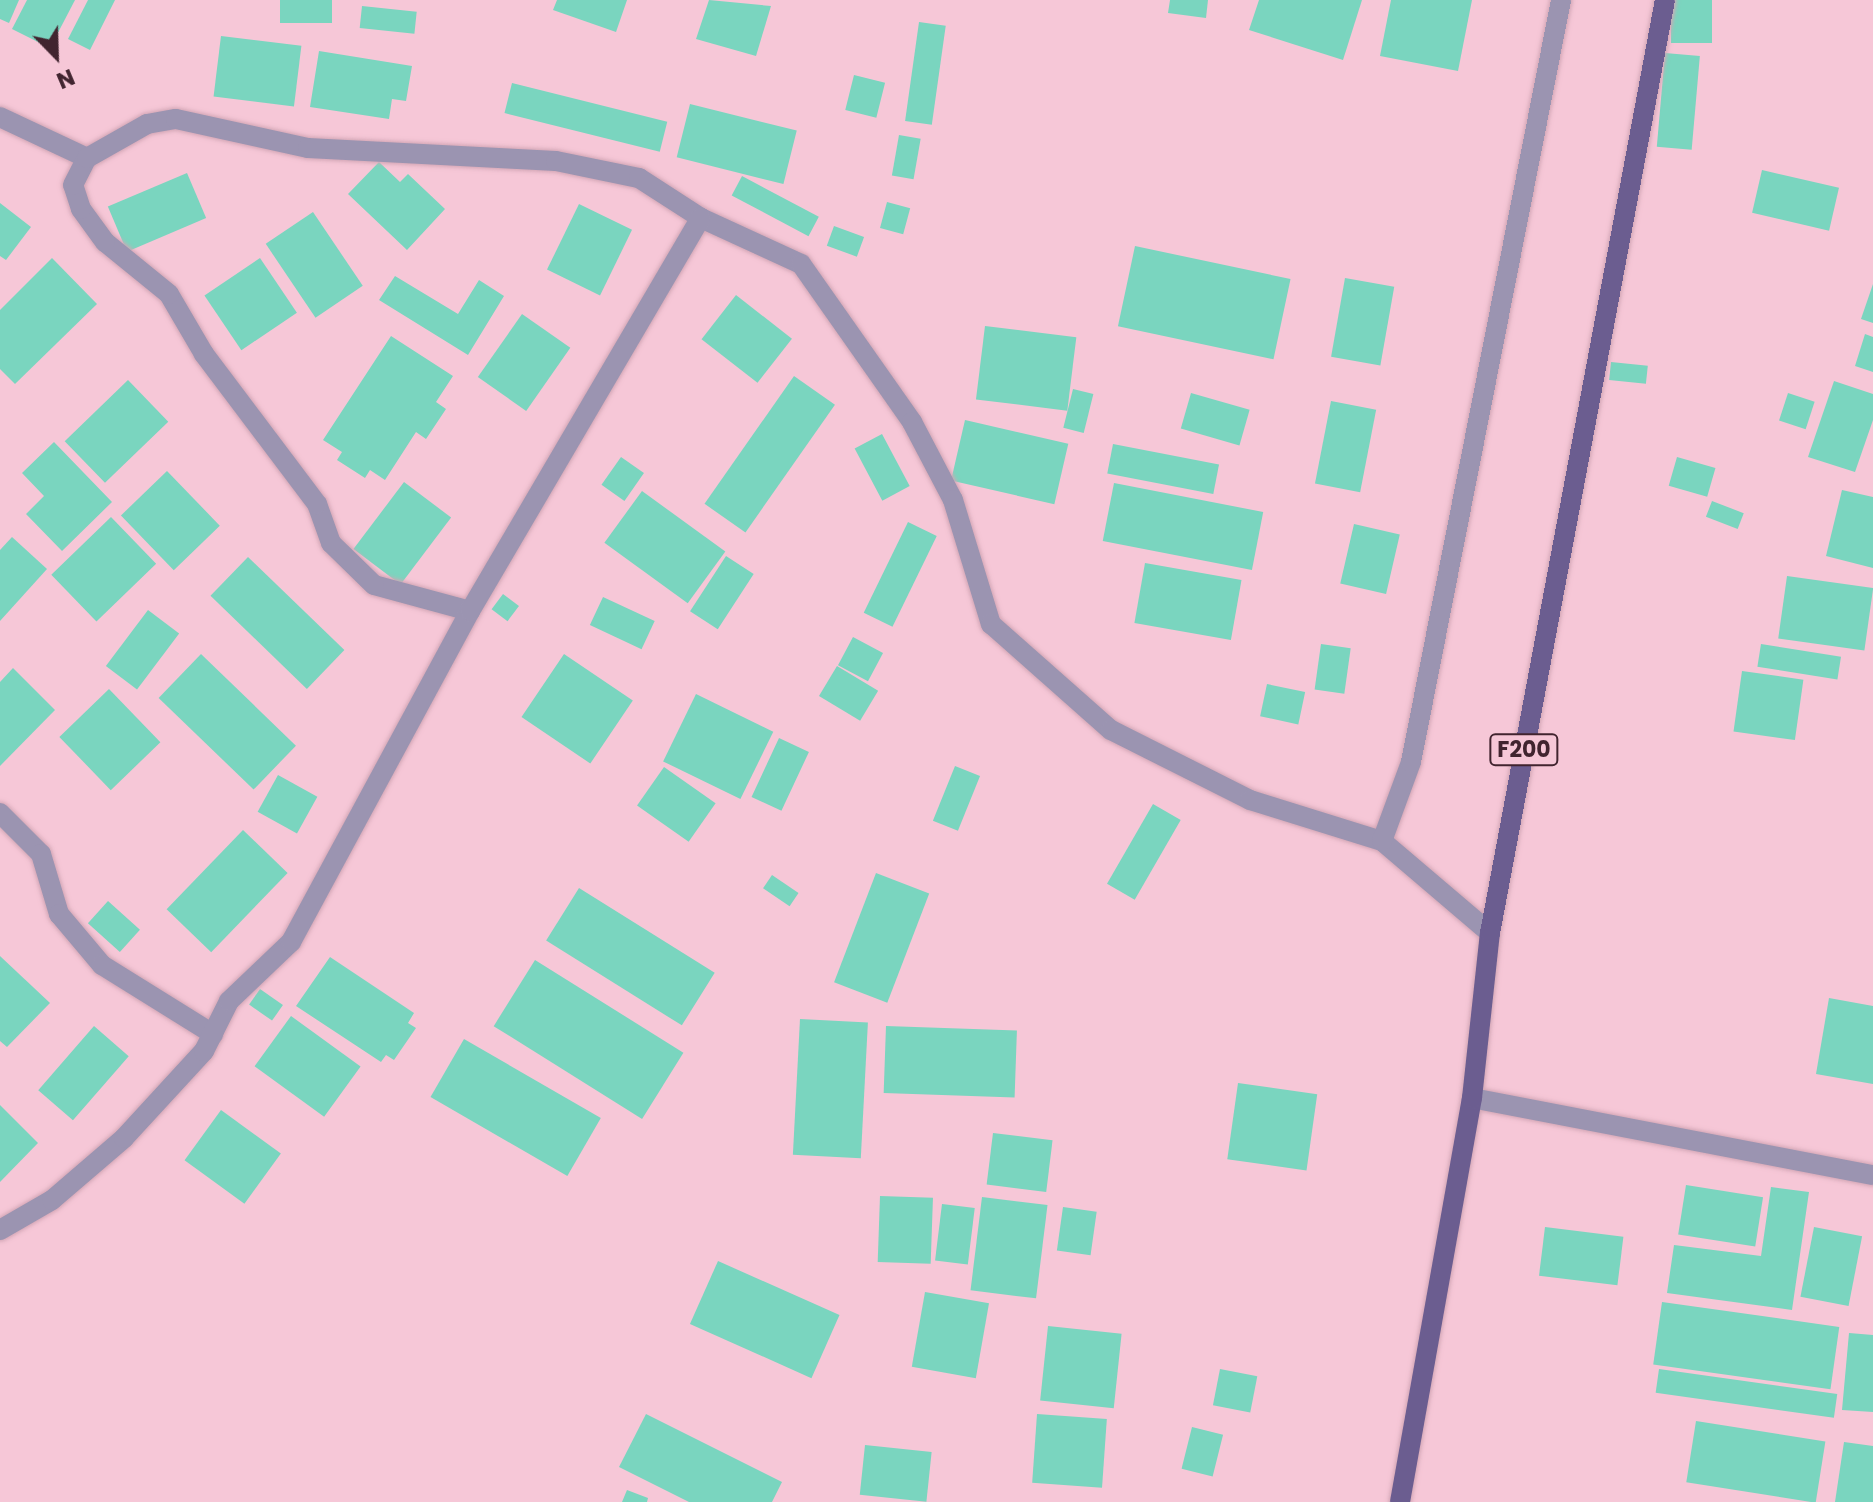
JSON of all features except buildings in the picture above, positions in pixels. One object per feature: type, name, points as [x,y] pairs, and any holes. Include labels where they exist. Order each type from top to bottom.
[{"type":"main road","name":"F200","points":[[1400,1502],[1472,1098],[1490,933],[1665,0]]},
{"type":"street","points":[[1382,841],[1411,762],[1561,0]]},
{"type":"street","points":[[0,117],[87,158]]},
{"type":"street","points":[[470,611],[374,585],[331,543],[317,504],[204,354],[169,294],[105,242],[81,209],[73,185],[87,158],[147,124],[176,119],[308,148],[556,161],[639,178],[701,218],[801,264],[912,422],[933,461],[953,500],[991,624],[1111,730],[1250,800],[1382,841],[1490,933]]},
{"type":"street","points":[[0,1230],[89,1171],[186,1074],[213,1034],[229,1001],[291,942],[470,611],[701,218]]},
{"type":"street","points":[[0,813],[41,854],[59,914],[102,965],[213,1034]]},
{"type":"street","points":[[1472,1098],[1873,1175]]}]
